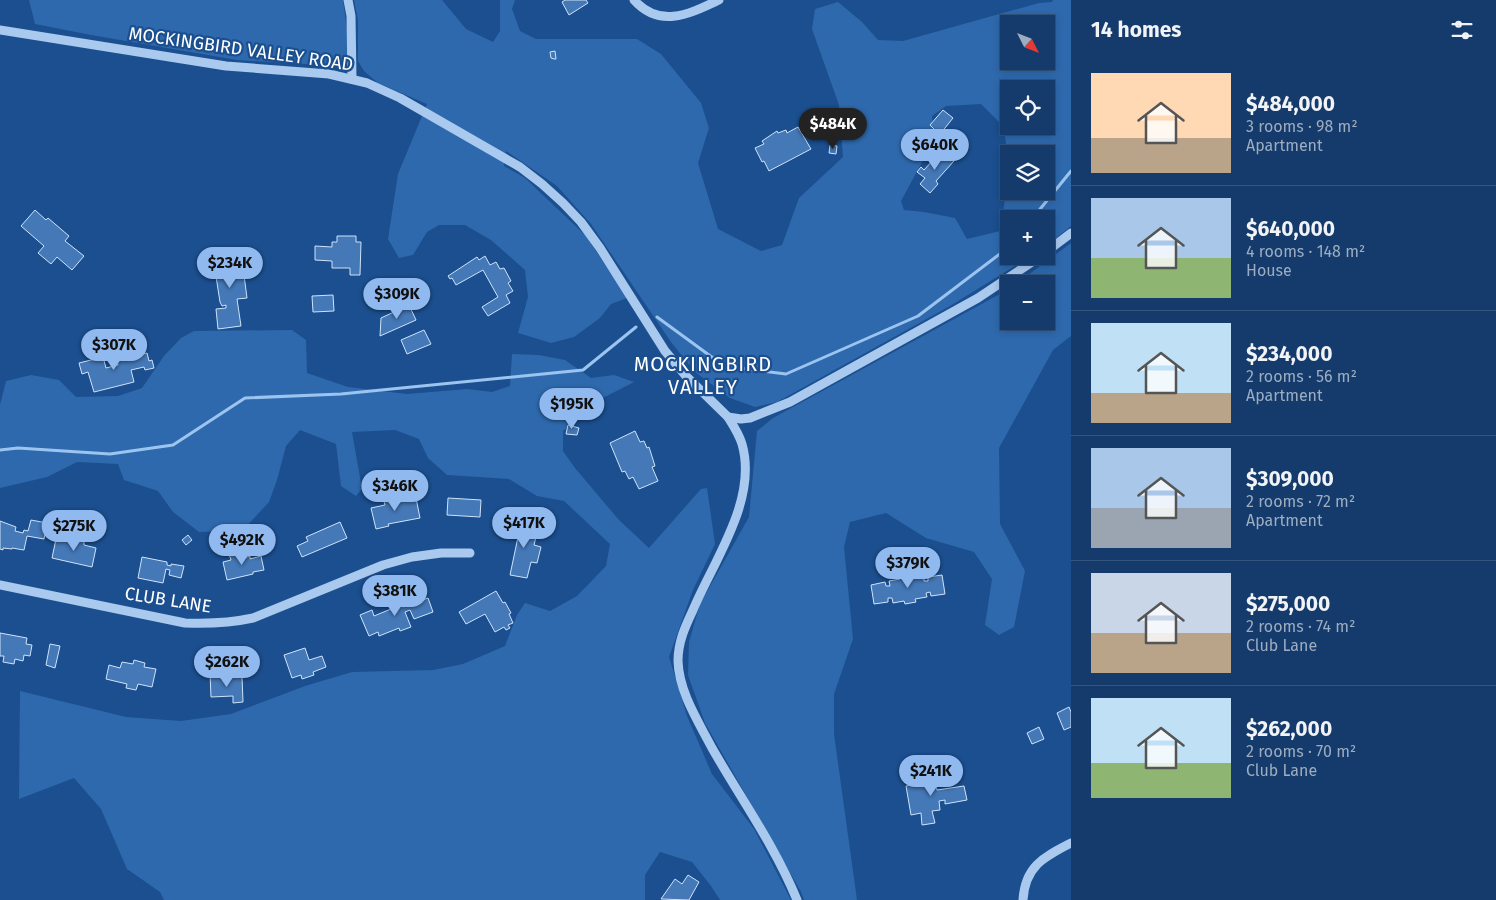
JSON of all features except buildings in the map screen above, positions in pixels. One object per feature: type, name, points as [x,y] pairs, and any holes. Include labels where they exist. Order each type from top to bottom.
[{"type":"street","points":[[348,0],[351,16],[352,79]]},
{"type":"street","points":[[634,0],[652,14],[671,17],[687,14],[719,0]]},
{"type":"street","name":"MOCKINGBIRD VALLEY ROAD","points":[[0,30],[226,66],[328,74],[367,83],[400,98],[520,168],[549,191],[581,222],[600,248],[665,351],[686,376],[728,416],[742,445],[746,467],[740,509],[681,636],[678,655],[680,677],[694,715],[773,849],[790,881],[797,900]]},
{"type":"street","points":[[1055,245],[1071,233]]},
{"type":"street","points":[[728,416],[741,419],[750,418],[790,402],[978,298],[1028,265]]},
{"type":"street","name":"CLUB LANE","points":[[0,585],[185,623],[211,625],[252,618],[383,565],[412,557],[441,553],[470,553]]},
{"type":"street","points":[[1023,900],[1026,880],[1033,869],[1049,854],[1071,843]]},
{"type":"shaded area","points":[[29,0],[343,0],[350,51],[345,60],[338,66],[237,60],[35,24]]},
{"type":"shaded area","points":[[354,0],[442,0],[466,29],[493,42],[500,31],[500,0],[515,0],[512,9],[520,31],[536,39],[637,39],[661,54],[701,103],[709,128],[698,163],[718,229],[761,251],[782,245],[799,198],[843,157],[839,105],[812,29],[815,9],[838,2],[862,22],[878,40],[903,41],[1039,3],[1052,2],[1053,0],[1071,0],[1071,226],[1055,239],[1055,210],[1003,210],[1005,200],[1055,200],[1055,145],[1006,145],[1005,135],[1055,135],[1055,80],[1000,80],[1000,123],[981,104],[946,106],[932,116],[933,142],[901,201],[904,210],[955,218],[967,239],[1000,231],[1000,265],[1016,265],[950,306],[777,402],[755,407],[730,398],[695,372],[671,342],[591,224],[557,186],[506,151],[504,166],[525,178],[586,236],[627,298],[611,304],[600,318],[574,337],[551,343],[518,333],[528,297],[525,270],[491,240],[465,225],[439,225],[427,232],[413,255],[399,258],[388,239],[398,174],[427,104],[378,83],[364,71],[358,61],[358,20]]},
{"type":"shaded area","points":[[1071,243],[1071,336],[1053,350],[999,448],[1000,524],[1025,571],[1014,627],[999,635],[985,625],[992,579],[974,552],[926,538],[886,513],[850,522],[844,547],[853,639],[834,694],[834,734],[857,900],[804,900],[705,723],[688,675],[689,642],[700,604],[749,517],[757,431],[773,418],[1000,294],[1000,330],[1055,330],[1055,275],[1028,275],[1041,265],[1055,265],[1055,255]]},
{"type":"shaded area","points":[[292,330],[306,340],[307,373],[348,387],[407,394],[467,389],[492,392],[510,386],[512,354],[539,355],[565,360],[591,378],[614,375],[634,382],[603,398],[563,431],[563,451],[619,520],[649,548],[701,489],[707,488],[715,544],[693,590],[669,657],[687,716],[712,774],[754,829],[791,900],[720,900],[692,862],[660,852],[645,875],[645,900],[164,900],[160,892],[127,869],[101,809],[74,778],[19,799],[20,691],[126,717],[181,721],[231,714],[305,686],[352,672],[433,670],[463,664],[505,646],[517,615],[525,603],[550,611],[577,596],[606,566],[610,544],[564,501],[537,496],[509,479],[447,475],[428,458],[419,439],[395,430],[352,432],[362,489],[356,496],[341,486],[336,444],[300,430],[286,446],[269,502],[243,530],[199,532],[173,512],[158,491],[124,480],[118,464],[77,462],[47,477],[0,488],[0,405],[6,381],[31,375],[59,380],[76,397],[118,396],[142,388],[164,356],[181,338],[194,331]]},
{"type":"waterway","points":[[1039,210],[1071,171]]},
{"type":"waterway","points":[[657,317],[724,366],[786,374],[918,316],[1000,254]]},
{"type":"waterway","points":[[0,450],[18,448],[110,454],[173,445],[245,398],[341,394],[583,370],[636,327]]},
{"type":"district","name":"MOCKINGBIRD VALLEY","points":[[703,376]]}]
